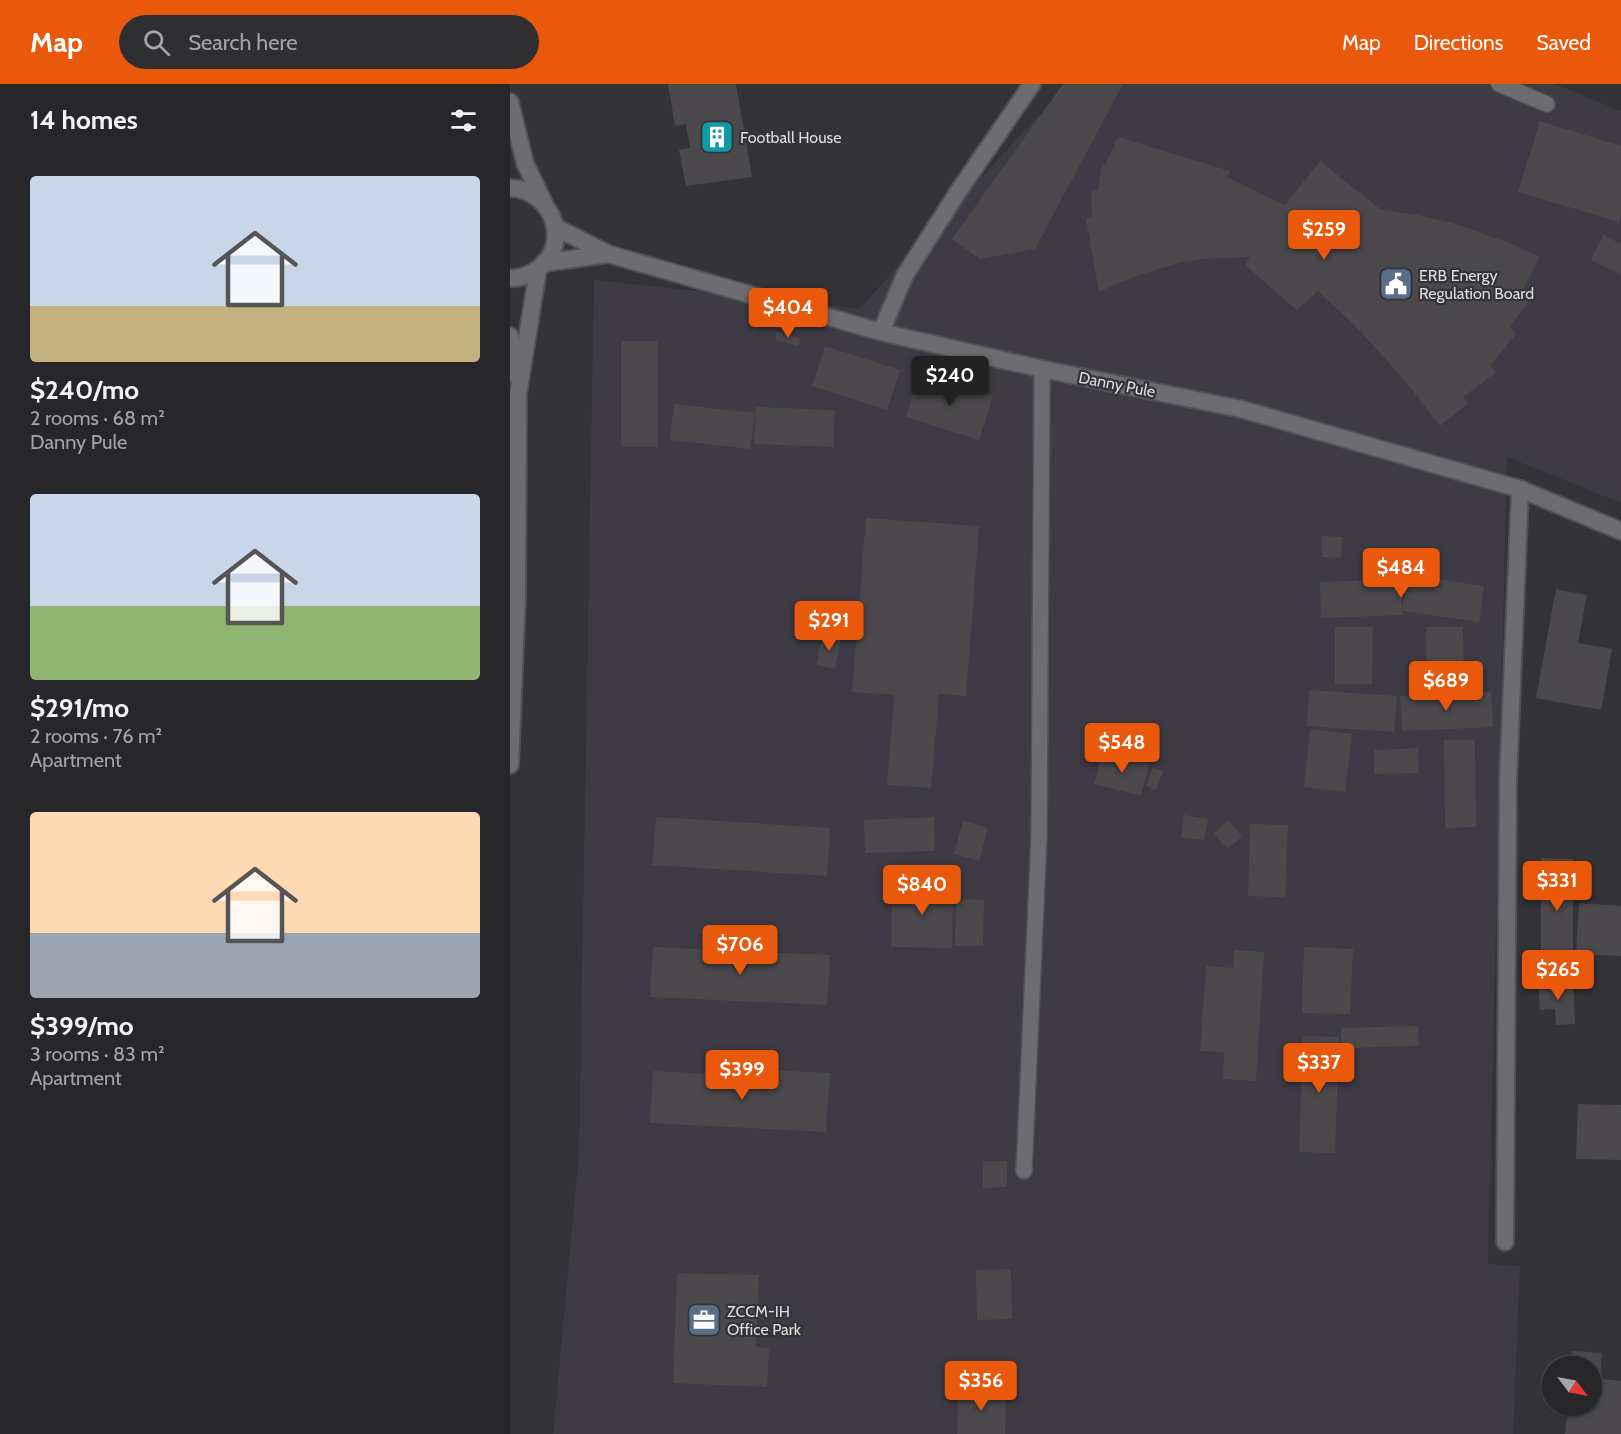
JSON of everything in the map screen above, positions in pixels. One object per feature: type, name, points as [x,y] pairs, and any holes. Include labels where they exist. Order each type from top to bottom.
[{"type":"street","points":[[881,332],[905,275],[958,192],[1032,84]]},
{"type":"street","points":[[510,102],[525,163],[552,214],[555,227],[554,247],[541,266],[518,394]]},
{"type":"street","points":[[510,188],[528,192],[546,205]]},
{"type":"street","name":"Danny Pule","points":[[555,227],[608,254],[881,332],[1042,369],[1241,409],[1520,489],[1621,531]]},
{"type":"street","name":"Danny Pule","points":[[510,278],[527,275],[541,266],[608,254]]},
{"type":"street","points":[[510,336],[518,394],[517,596],[510,765]]},
{"type":"street","points":[[1505,1242],[1508,780],[1520,489]]},
{"type":"lane","points":[[1499,84],[1547,104]]},
{"type":"lane","points":[[1024,1171],[1039,837],[1042,369]]},
{"type":"shaded area","points":[[1068,84],[1555,84],[1621,111],[1621,503],[1507,457],[1488,1264],[1520,1266],[1513,1434],[553,1434],[579,1154],[594,280],[859,309]]},
{"type":"building","name":"Football House","points":[[668,84],[736,84],[752,177],[686,186],[679,150],[690,148],[686,124],[675,126]]},
{"type":"building","points":[[1063,84],[1123,84],[1035,249],[980,259],[952,239]]},
{"type":"building","points":[[1540,121],[1621,146],[1619,222],[1518,192]]},
{"type":"building","name":"ERB Energy Regulation Board","points":[[1118,137],[1230,171],[1227,177],[1285,205],[1320,161],[1380,209],[1453,223],[1512,244],[1540,257],[1524,287],[1533,296],[1510,326],[1516,334],[1491,365],[1495,373],[1463,397],[1467,404],[1440,426],[1384,357],[1318,291],[1297,310],[1245,265],[1250,257],[1203,259],[1179,263],[1125,280],[1099,292],[1086,219],[1092,216],[1091,192],[1098,190],[1102,164],[1105,165]]},
{"type":"building","points":[[1603,235],[1621,244],[1621,275],[1591,260]]},
{"type":"building","points":[[777,332],[800,338],[798,346],[775,340]]},
{"type":"building","points":[[621,341],[658,341],[658,447],[621,447]]},
{"type":"building","points":[[825,346],[900,370],[887,410],[812,386]]},
{"type":"building","points":[[920,374],[993,396],[979,440],[906,417]]},
{"type":"building","points":[[674,404],[755,413],[750,449],[670,440]]},
{"type":"building","points":[[756,407],[835,410],[833,447],[754,444]]},
{"type":"building","points":[[866,518],[979,526],[966,696],[939,694],[931,788],[887,785],[894,695],[852,692]]},
{"type":"building","points":[[1322,536],[1342,537],[1341,558],[1322,557]]},
{"type":"building","points":[[1408,575],[1484,586],[1479,622],[1402,611],[1403,615],[1321,618],[1320,582],[1401,579],[1402,610]]},
{"type":"building","points":[[1556,589],[1587,595],[1578,643],[1612,649],[1601,710],[1536,698]]},
{"type":"building","points":[[1335,627],[1373,627],[1372,684],[1335,684]]},
{"type":"building","points":[[1426,627],[1463,627],[1464,688],[1427,689]]},
{"type":"building","points":[[823,634],[841,638],[835,669],[816,665]]},
{"type":"building","points":[[1309,690],[1397,696],[1394,732],[1307,726]]},
{"type":"building","points":[[1491,692],[1493,727],[1402,731],[1400,696]]},
{"type":"building","points":[[1310,729],[1352,734],[1345,792],[1304,787]]},
{"type":"building","points":[[1444,740],[1475,740],[1476,827],[1445,828]]},
{"type":"building","points":[[1418,748],[1419,773],[1374,774],[1374,750]]},
{"type":"building","points":[[1102,753],[1149,765],[1141,796],[1094,784]]},
{"type":"building","points":[[1153,767],[1163,771],[1156,790],[1146,786]]},
{"type":"building","points":[[1184,815],[1208,819],[1204,840],[1181,838]]},
{"type":"building","points":[[656,817],[830,828],[827,876],[652,865]]},
{"type":"building","points":[[934,817],[935,851],[865,853],[864,820]]},
{"type":"building","points":[[1229,820],[1242,837],[1227,849],[1214,833]]},
{"type":"building","points":[[963,821],[988,828],[979,861],[954,854]]},
{"type":"building","points":[[1250,824],[1288,825],[1285,897],[1248,896]]},
{"type":"building","points":[[1541,858],[1573,859],[1573,965],[1541,965]]},
{"type":"building","points":[[892,884],[953,885],[952,948],[891,947]]},
{"type":"building","points":[[956,899],[984,900],[983,946],[955,946]]},
{"type":"building","points":[[1579,903],[1621,906],[1621,956],[1576,954]]},
{"type":"building","points":[[653,947],[830,955],[827,1005],[650,997]]},
{"type":"building","points":[[1304,947],[1353,949],[1350,1014],[1302,1013]]},
{"type":"building","points":[[1234,950],[1264,952],[1256,1081],[1223,1079],[1224,1052],[1200,1051],[1206,966],[1233,968]]},
{"type":"building","points":[[1573,981],[1575,1024],[1556,1025],[1555,1009],[1540,1010],[1538,983]]},
{"type":"building","points":[[1418,1026],[1419,1046],[1341,1048],[1341,1028]]},
{"type":"building","points":[[1303,1036],[1339,1037],[1335,1153],[1299,1152]]},
{"type":"building","points":[[768,1070],[830,1073],[826,1132],[650,1123],[653,1071],[733,1075],[732,1088],[767,1090]]},
{"type":"building","points":[[1578,1104],[1621,1105],[1621,1160],[1576,1159]]},
{"type":"building","points":[[983,1161],[1007,1161],[1007,1187],[983,1188]]},
{"type":"building","points":[[1011,1269],[1012,1319],[977,1320],[976,1270]]},
{"type":"building","points":[[677,1273],[759,1275],[756,1347],[769,1348],[767,1387],[673,1383]]},
{"type":"building","points":[[1572,1351],[1602,1353],[1602,1356],[1572,1356]]},
{"type":"building","points":[[1602,1379],[1621,1381],[1621,1434],[1565,1434],[1567,1416],[1602,1416]]},
{"type":"building","points":[[958,1389],[1006,1390],[1005,1434],[957,1434]]},
{"type":"place","name":"Football House","points":[[717,137]]},
{"type":"place","name":"ERB Energy Regulation Board","points":[[1396,284]]},
{"type":"place","name":"ZCCM-IH Office Park","points":[[704,1320]]}]
